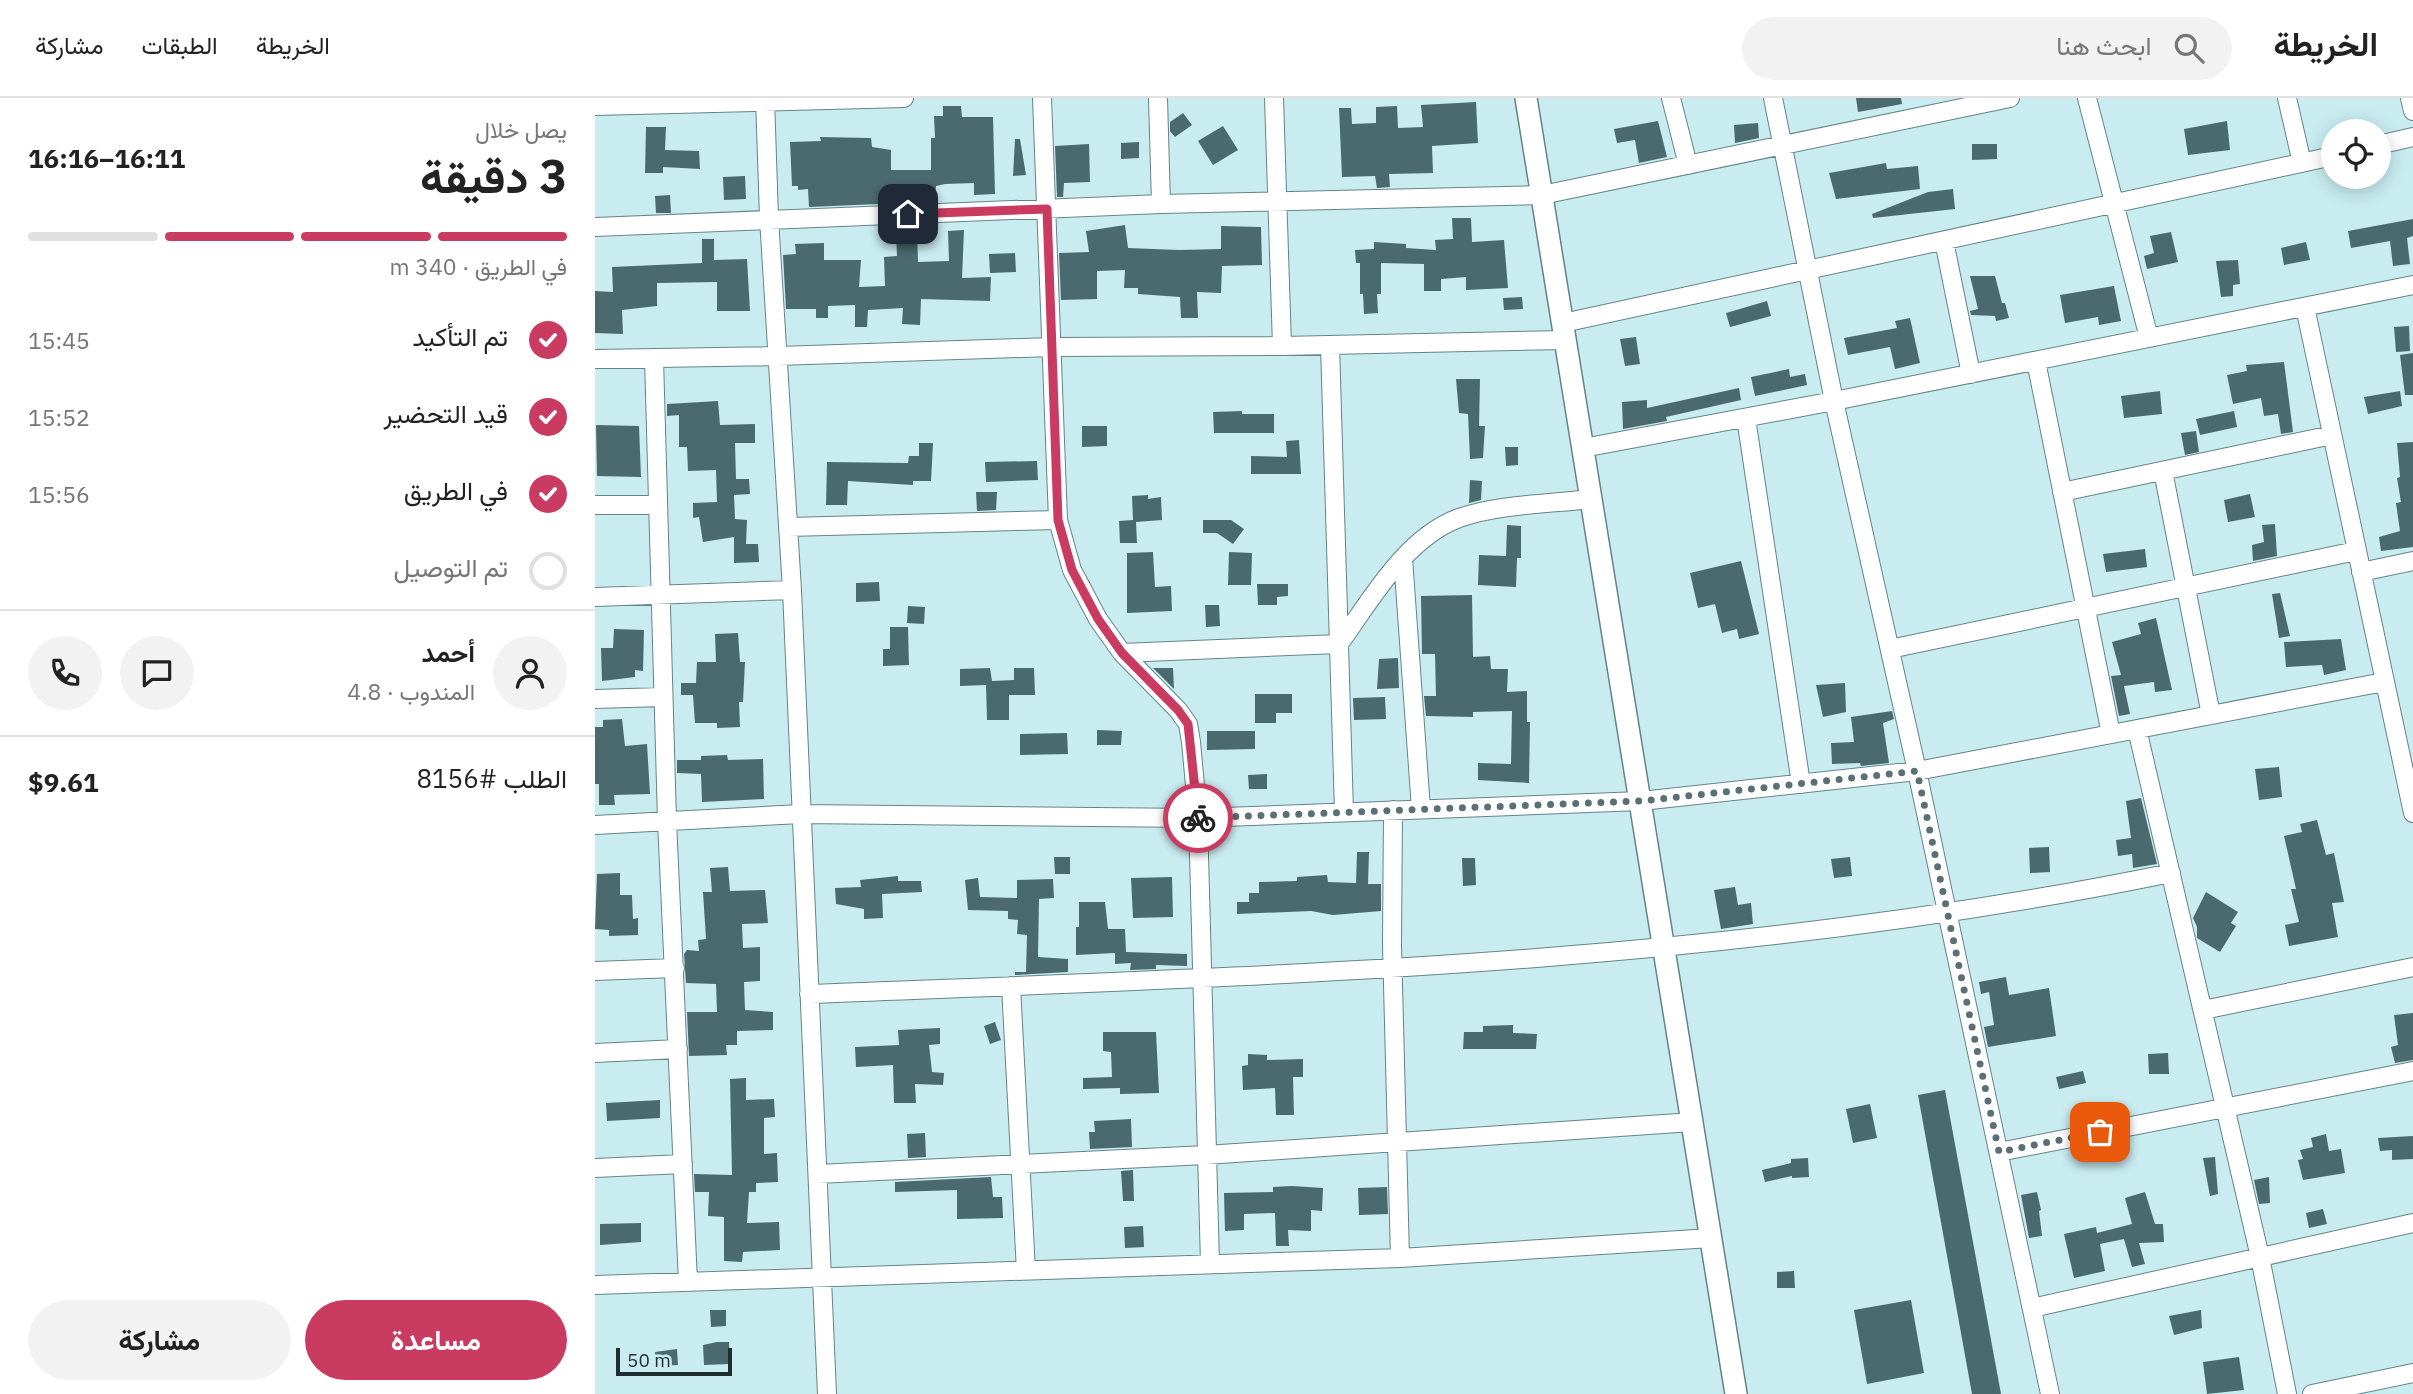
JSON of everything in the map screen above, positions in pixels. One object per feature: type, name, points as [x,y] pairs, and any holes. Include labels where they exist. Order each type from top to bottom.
[{"type":"main road","points":[[1526,98],[1737,1394]]},
{"type":"street","points":[[595,106],[765,99],[904,98]]},
{"type":"street","points":[[1042,98],[1058,520],[1072,570],[1098,619],[1122,653],[1178,710],[1188,724],[1198,818],[1210,1264]]},
{"type":"street","points":[[1158,98],[1161,204]]},
{"type":"street","points":[[1274,98],[1282,346]]},
{"type":"street","points":[[1671,98],[1688,165]]},
{"type":"street","points":[[1773,98],[1834,401],[1917,771],[2050,1394]]},
{"type":"street","points":[[595,227],[1161,204],[1542,195],[1781,146],[1933,106],[2010,98]]},
{"type":"street","points":[[2087,98],[2149,338]]},
{"type":"street","points":[[2287,98],[2302,163]]},
{"type":"street","points":[[2410,98],[2413,111]]},
{"type":"street","points":[[765,99],[769,218],[792,590],[827,1394]]},
{"type":"street","points":[[2391,142],[2413,137]]},
{"type":"street","points":[[595,359],[1052,347],[1331,345],[1564,332],[1807,271],[2321,159]]},
{"type":"street","points":[[1944,241],[1971,374]]},
{"type":"street","points":[[1583,449],[2413,285]]},
{"type":"street","points":[[2305,307],[2413,813]]},
{"type":"street","points":[[1331,345],[1344,812]]},
{"type":"street","points":[[654,358],[667,821],[688,1282]]},
{"type":"street","points":[[2036,361],[2111,734]]},
{"type":"street","points":[[1746,418],[1801,784]]},
{"type":"street","points":[[2062,492],[2332,435]]},
{"type":"street","points":[[2163,471],[2211,715]]},
{"type":"street","points":[[1339,644],[1403,558],[1426,538],[1458,519],[1491,510],[1591,499]]},
{"type":"street","points":[[595,505],[657,505]]},
{"type":"street","points":[[788,527],[1058,520]]},
{"type":"street","points":[[1890,649],[2356,551]]},
{"type":"street","points":[[1403,558],[1421,809]]},
{"type":"street","points":[[2361,572],[2413,561]]},
{"type":"street","points":[[595,597],[792,590]]},
{"type":"street","points":[[1122,653],[1339,644]]},
{"type":"street","points":[[595,825],[801,814],[1198,818],[1641,801],[1917,771],[2384,682]]},
{"type":"street","points":[[595,699],[663,697]]},
{"type":"street","points":[[2137,729],[2260,1257],[2287,1394]]},
{"type":"street","points":[[1393,810],[1393,969],[1400,1258]]},
{"type":"street","points":[[809,994],[1393,969],[1664,946],[1947,914],[2065,895],[2171,873]]},
{"type":"street","points":[[2203,1010],[2413,967]]},
{"type":"street","points":[[595,971],[675,968]]},
{"type":"street","points":[[1011,986],[1026,1271]]},
{"type":"street","points":[[595,1053],[678,1049]]},
{"type":"street","points":[[1999,1152],[2413,1072]]},
{"type":"street","points":[[818,1174],[1206,1155],[1693,1122]]},
{"type":"street","points":[[595,1168],[683,1164]]},
{"type":"street","points":[[2032,1308],[2413,1223]]},
{"type":"street","points":[[595,1285],[1400,1258],[1711,1238]]},
{"type":"street","points":[[2312,1394],[2413,1373]]},
{"type":"building","points":[[1856,98],[1901,98],[1902,104],[1858,112]]},
{"type":"building","points":[[1476,102],[1478,143],[1432,146],[1433,173],[1389,174],[1390,187],[1377,188],[1375,176],[1342,177],[1339,108],[1351,108],[1352,124],[1376,123],[1376,107],[1397,106],[1398,128],[1423,127],[1421,105]]},
{"type":"building","points":[[943,106],[961,106],[962,117],[993,117],[995,194],[974,195],[974,183],[945,184],[936,186],[935,202],[904,201],[904,191],[879,192],[879,204],[809,207],[808,189],[798,190],[798,186],[792,186],[790,142],[821,141],[820,137],[871,138],[872,147],[891,150],[891,170],[931,170],[931,138],[935,138],[934,116],[943,116]]},
{"type":"building","points":[[1183,113],[1192,125],[1175,137],[1170,131],[1170,122]]},
{"type":"building","points":[[1658,121],[1667,157],[1639,163],[1635,140],[1617,143],[1614,129]]},
{"type":"building","points":[[2227,121],[2230,150],[2188,155],[2184,129]]},
{"type":"building","points":[[1758,123],[1759,138],[1735,143],[1734,125]]},
{"type":"building","points":[[1223,126],[1238,150],[1213,165],[1198,141]]},
{"type":"building","points":[[646,127],[666,127],[665,150],[699,151],[700,169],[663,167],[663,173],[645,173]]},
{"type":"building","points":[[1015,139],[1020,139],[1026,175],[1013,176]]},
{"type":"building","points":[[1139,142],[1139,158],[1121,159],[1121,143]]},
{"type":"building","points":[[1089,144],[1090,182],[1064,183],[1063,197],[1057,197],[1055,146]]},
{"type":"building","points":[[1972,144],[1997,144],[1997,159],[1972,160]]},
{"type":"building","points":[[1886,163],[1887,169],[1918,166],[1920,189],[1836,199],[1829,173]]},
{"type":"building","points":[[745,176],[746,199],[724,200],[723,177]]},
{"type":"building","points":[[1953,189],[1955,209],[1873,218],[1872,214],[1928,192]]},
{"type":"building","points":[[670,195],[671,213],[656,213],[655,196]]},
{"type":"building","points":[[1452,218],[1471,218],[1472,242],[1504,240],[1508,288],[1466,290],[1466,277],[1441,279],[1441,291],[1424,291],[1424,264],[1381,263],[1381,294],[1377,294],[1378,313],[1364,314],[1363,294],[1360,294],[1360,263],[1356,263],[1355,250],[1374,249],[1374,242],[1406,244],[1406,248],[1436,250],[1435,240],[1453,239]]},
{"type":"building","points":[[2413,219],[2413,236],[2407,238],[2410,264],[2393,266],[2390,241],[2351,248],[2348,231]]},
{"type":"building","points":[[1125,225],[1128,248],[1179,250],[1221,249],[1221,226],[1261,227],[1262,265],[1222,266],[1221,293],[1197,292],[1198,318],[1181,318],[1180,297],[1138,294],[1138,288],[1124,288],[1125,270],[1097,271],[1097,299],[1061,300],[1059,253],[1089,252],[1086,231]]},
{"type":"building","points":[[964,230],[962,278],[991,277],[990,301],[921,299],[920,325],[902,324],[903,308],[868,310],[867,327],[855,327],[855,305],[828,306],[828,318],[816,318],[816,309],[786,309],[783,255],[796,254],[795,244],[824,243],[824,260],[861,260],[859,287],[885,286],[884,257],[897,256],[896,233],[917,232],[918,262],[949,261],[948,231]]},
{"type":"building","points":[[2171,232],[2178,262],[2147,269],[2144,256],[2154,253],[2150,236]]},
{"type":"building","points":[[702,239],[714,239],[714,260],[747,259],[750,311],[717,311],[717,282],[657,283],[657,306],[622,310],[623,334],[595,333],[595,291],[613,292],[612,267],[702,263]]},
{"type":"building","points":[[2306,242],[2310,260],[2284,265],[2281,248]]},
{"type":"building","points":[[1015,253],[1016,272],[990,273],[989,254]]},
{"type":"building","points":[[2238,260],[2240,284],[2233,285],[2233,296],[2221,297],[2216,261]]},
{"type":"building","points":[[1970,276],[1995,276],[2009,318],[1996,321],[1995,316],[1971,315],[1970,311],[1978,309]]},
{"type":"building","points":[[2114,286],[2121,321],[2099,325],[2098,317],[2065,323],[2060,295]]},
{"type":"building","points":[[1522,297],[1523,309],[1504,310],[1503,298]]},
{"type":"building","points":[[1767,301],[1771,316],[1730,327],[1726,313]]},
{"type":"building","points":[[1910,318],[1920,363],[1895,369],[1890,347],[1848,355],[1844,338],[1897,328],[1895,321]]},
{"type":"building","points":[[2409,326],[2410,351],[2396,352],[2394,327]]},
{"type":"building","points":[[1636,337],[1640,364],[1625,366],[1620,339]]},
{"type":"building","points":[[2413,353],[2413,395],[2405,395],[2400,355]]},
{"type":"building","points":[[2284,362],[2293,432],[2281,434],[2278,414],[2264,416],[2261,398],[2233,404],[2227,375],[2247,371],[2246,365]]},
{"type":"building","points":[[1789,369],[1790,377],[1805,374],[1807,385],[1755,396],[1751,377]]},
{"type":"building","points":[[1456,379],[1480,379],[1479,426],[1485,426],[1483,458],[1470,459],[1468,414],[1459,413]]},
{"type":"building","points":[[1739,388],[1741,400],[1666,417],[1667,421],[1623,429],[1622,402],[1647,400],[1647,408]]},
{"type":"building","points":[[2160,391],[2162,414],[2124,418],[2121,396]]},
{"type":"building","points":[[2400,391],[2402,406],[2368,414],[2364,397]]},
{"type":"building","points":[[718,401],[720,425],[755,424],[755,443],[735,443],[736,479],[749,479],[750,494],[734,495],[735,519],[747,520],[746,544],[758,544],[759,562],[734,563],[734,537],[703,542],[699,517],[693,518],[693,503],[717,502],[716,470],[688,471],[687,447],[679,447],[679,415],[667,416],[667,404]]},
{"type":"building","points":[[1242,411],[1242,414],[1274,414],[1274,433],[1214,433],[1213,412]]},
{"type":"building","points":[[2234,411],[2237,427],[2200,435],[2196,419]]},
{"type":"building","points":[[596,425],[639,426],[641,477],[597,476]]},
{"type":"building","points":[[1082,426],[1107,426],[1107,446],[1082,447]]},
{"type":"building","points":[[2196,431],[2199,452],[2185,455],[2181,433]]},
{"type":"building","points":[[1299,440],[1301,474],[1251,474],[1251,456],[1287,457],[1286,441]]},
{"type":"building","points":[[2413,442],[2413,547],[2381,551],[2379,537],[2400,531],[2396,503],[2401,502],[2397,478],[2400,477],[2397,443]]},
{"type":"building","points":[[919,443],[933,443],[931,481],[913,481],[913,485],[848,481],[847,505],[826,505],[827,462],[908,463],[909,456],[919,456]]},
{"type":"building","points":[[1505,447],[1518,447],[1518,465],[1506,466]]},
{"type":"building","points":[[1037,461],[1038,480],[986,482],[985,462]]},
{"type":"building","points":[[1470,480],[1482,481],[1481,500],[1469,503]]},
{"type":"building","points":[[976,492],[997,492],[996,510],[977,511]]},
{"type":"building","points":[[2250,494],[2255,517],[2228,522],[2224,500]]},
{"type":"building","points":[[1148,495],[1148,499],[1161,497],[1162,520],[1136,522],[1137,543],[1120,543],[1119,521],[1133,520],[1132,496]]},
{"type":"building","points":[[1203,520],[1231,520],[1244,529],[1233,544],[1217,533],[1203,533]]},
{"type":"building","points":[[2275,524],[2277,556],[2253,561],[2252,545],[2264,542],[2262,525]]},
{"type":"building","points":[[1507,525],[1521,526],[1521,558],[1517,558],[1516,587],[1478,585],[1479,555],[1506,556]]},
{"type":"building","points":[[2145,549],[2147,567],[2106,572],[2103,554]]},
{"type":"building","points":[[1153,552],[1155,587],[1171,586],[1172,611],[1127,613],[1127,553]]},
{"type":"building","points":[[1229,552],[1252,553],[1251,585],[1228,585]]},
{"type":"building","points":[[1741,561],[1759,634],[1739,639],[1737,629],[1722,633],[1715,604],[1698,608],[1690,573]]},
{"type":"building","points":[[879,582],[880,601],[856,602],[856,583]]},
{"type":"building","points":[[1257,584],[1288,584],[1288,596],[1277,597],[1277,605],[1258,605]]},
{"type":"building","points":[[2280,593],[2290,636],[2279,638],[2272,594]]},
{"type":"building","points":[[1472,595],[1473,657],[1490,656],[1491,669],[1508,669],[1507,692],[1527,691],[1527,722],[1530,722],[1529,783],[1478,780],[1478,763],[1511,764],[1512,711],[1473,712],[1473,717],[1426,716],[1424,696],[1436,696],[1435,654],[1422,654],[1421,596]]},
{"type":"building","points":[[1205,605],[1219,605],[1220,626],[1206,627]]},
{"type":"building","points":[[908,606],[925,607],[924,624],[907,623]]},
{"type":"building","points":[[2156,618],[2172,690],[2155,692],[2154,682],[2124,686],[2130,714],[2119,716],[2111,676],[2121,675],[2112,642],[2141,634],[2138,623]]},
{"type":"building","points":[[890,627],[908,627],[909,665],[883,666],[883,649],[890,649]]},
{"type":"building","points":[[614,629],[644,630],[643,671],[635,670],[635,677],[602,681],[601,648],[613,648]]},
{"type":"building","points":[[738,633],[740,662],[745,662],[743,702],[739,702],[740,727],[717,728],[717,723],[695,723],[693,695],[681,695],[681,683],[696,683],[697,662],[716,662],[715,634]]},
{"type":"building","points":[[2341,639],[2346,670],[2324,675],[2322,665],[2286,667],[2284,642]]},
{"type":"building","points":[[1398,658],[1399,688],[1377,689],[1379,659]]},
{"type":"building","points":[[990,668],[992,681],[1014,680],[1014,668],[1034,668],[1035,695],[1009,695],[1009,720],[987,720],[986,685],[960,686],[960,669]]},
{"type":"building","points":[[1153,668],[1173,668],[1174,689]]},
{"type":"building","points":[[1845,683],[1846,712],[1823,717],[1816,685]]},
{"type":"building","points":[[1255,694],[1292,694],[1292,713],[1276,713],[1276,723],[1255,723]]},
{"type":"building","points":[[1385,697],[1386,719],[1354,720],[1353,698]]},
{"type":"building","points":[[1892,711],[1894,719],[1883,723],[1889,763],[1861,766],[1860,763],[1832,764],[1831,743],[1854,742],[1851,717]]},
{"type":"building","points":[[622,719],[625,746],[647,744],[650,794],[614,795],[615,805],[599,805],[599,784],[595,784],[595,727],[603,727],[603,720]]},
{"type":"building","points":[[1097,730],[1122,731],[1121,745],[1097,745]]},
{"type":"building","points":[[1207,731],[1255,731],[1255,749],[1207,750]]},
{"type":"building","points":[[1067,733],[1068,754],[1020,755],[1020,734]]},
{"type":"building","points":[[727,755],[728,760],[763,759],[764,799],[702,802],[701,774],[677,773],[677,760],[701,760],[701,756]]},
{"type":"building","points":[[2279,767],[2282,797],[2259,800],[2255,769]]},
{"type":"building","points":[[1267,774],[1267,789],[1249,789],[1248,775]]},
{"type":"building","points":[[2141,798],[2157,864],[2133,868],[2132,854],[2118,856],[2116,840],[2131,838],[2126,801]]},
{"type":"building","points":[[2317,820],[2326,855],[2334,853],[2344,902],[2332,903],[2338,937],[2289,946],[2285,925],[2299,922],[2291,889],[2296,889],[2284,836],[2302,832],[2300,824]]},
{"type":"building","points":[[2049,847],[2050,872],[2030,873],[2029,848]]},
{"type":"building","points":[[1357,852],[1369,852],[1368,884],[1381,884],[1381,911],[1333,915],[1311,911],[1237,914],[1237,902],[1249,902],[1249,893],[1259,893],[1259,882],[1297,881],[1297,877],[1327,875],[1328,882],[1356,883]]},
{"type":"building","points":[[1054,857],[1070,857],[1070,874],[1055,874]]},
{"type":"building","points":[[1850,857],[1852,876],[1834,878],[1831,859]]},
{"type":"building","points":[[1462,858],[1475,858],[1476,885],[1463,886]]},
{"type":"building","points":[[728,867],[730,891],[765,890],[768,923],[742,924],[743,948],[760,947],[760,981],[744,982],[745,1010],[773,1012],[773,1030],[737,1031],[737,1045],[726,1045],[727,1055],[689,1056],[687,1012],[717,1012],[716,984],[686,983],[684,954],[687,950],[699,951],[698,940],[706,939],[703,892],[712,892],[710,868]]},
{"type":"building","points":[[620,873],[620,895],[632,895],[633,919],[638,918],[638,935],[609,936],[609,930],[595,929],[597,874]]},
{"type":"building","points":[[898,876],[898,881],[921,881],[922,892],[882,894],[883,918],[864,919],[864,909],[836,904],[835,888],[861,887],[860,880]]},
{"type":"building","points":[[1172,877],[1173,917],[1133,918],[1131,878]]},
{"type":"building","points":[[978,878],[980,897],[1017,898],[1017,880],[1053,879],[1054,898],[1039,899],[1038,957],[1068,959],[1068,972],[1015,975],[1015,972],[1026,972],[1027,935],[1017,934],[1018,920],[1008,919],[1008,911],[968,910],[965,880]]},
{"type":"building","points":[[1735,887],[1738,905],[1751,903],[1753,924],[1721,929],[1714,890]]},
{"type":"building","points":[[2206,892],[2238,912],[2231,923],[2236,926],[2220,952],[2197,938],[2197,927],[2193,918]]},
{"type":"building","points":[[1079,902],[1105,902],[1108,929],[1125,929],[1126,952],[1187,954],[1187,966],[1156,965],[1156,969],[1130,970],[1131,963],[1115,964],[1115,953],[1076,955]]},
{"type":"building","points":[[2006,977],[2009,995],[2049,988],[2056,1036],[1988,1047],[1984,1027],[1994,1025],[1989,992],[1981,994],[1979,982]]},
{"type":"building","points":[[2413,1013],[2413,1060],[2395,1063],[2391,1047],[2398,1045],[2394,1015]]},
{"type":"building","points":[[995,1022],[1001,1040],[990,1044],[984,1026]]},
{"type":"building","points":[[1513,1025],[1513,1033],[1537,1034],[1536,1049],[1463,1049],[1464,1032],[1483,1032],[1483,1026]]},
{"type":"building","points":[[940,1028],[940,1044],[929,1045],[932,1072],[944,1073],[943,1085],[915,1084],[916,1103],[894,1103],[893,1065],[856,1067],[855,1047],[899,1045],[898,1030]]},
{"type":"building","points":[[1103,1032],[1156,1032],[1159,1093],[1120,1094],[1120,1088],[1083,1089],[1083,1078],[1112,1077],[1111,1052],[1103,1051]]},
{"type":"building","points":[[2168,1053],[2169,1074],[2149,1074],[2148,1054]]},
{"type":"building","points":[[1248,1054],[1267,1055],[1267,1060],[1303,1059],[1303,1077],[1293,1077],[1294,1115],[1276,1115],[1275,1088],[1243,1090],[1242,1066],[1248,1065]]},
{"type":"building","points":[[2083,1071],[2086,1083],[2059,1089],[2056,1077]]},
{"type":"building","points":[[746,1078],[746,1100],[774,1099],[775,1117],[764,1118],[764,1154],[777,1153],[778,1182],[756,1183],[756,1192],[749,1192],[747,1223],[779,1222],[780,1250],[743,1252],[742,1262],[724,1261],[724,1217],[708,1216],[709,1192],[695,1192],[694,1174],[732,1175],[730,1079]]},
{"type":"building","points":[[1945,1090],[2001,1394],[1972,1394],[1918,1095]]},
{"type":"building","points":[[660,1100],[660,1118],[607,1121],[606,1103]]},
{"type":"building","points":[[1870,1104],[1877,1138],[1853,1143],[1846,1109]]},
{"type":"building","points":[[1131,1119],[1132,1147],[1090,1149],[1089,1132],[1095,1132],[1094,1121]]},
{"type":"building","points":[[925,1133],[926,1157],[908,1158],[907,1134]]},
{"type":"building","points":[[2326,1134],[2329,1151],[2341,1149],[2345,1173],[2303,1180],[2298,1160],[2303,1159],[2300,1150],[2313,1147],[2311,1138]]},
{"type":"building","points":[[2413,1136],[2413,1159],[2392,1160],[2392,1150],[2380,1151],[2378,1138]]},
{"type":"building","points":[[2215,1157],[2218,1194],[2210,1196],[2203,1158]]},
{"type":"building","points":[[1808,1158],[1809,1177],[1792,1176],[1765,1182],[1762,1170],[1791,1163],[1791,1159]]},
{"type":"building","points":[[1133,1170],[1134,1201],[1123,1201],[1121,1171]]},
{"type":"building","points":[[991,1177],[993,1197],[1002,1197],[1003,1218],[957,1219],[957,1190],[895,1192],[895,1182]]},
{"type":"building","points":[[2269,1177],[2270,1203],[2259,1204],[2254,1180]]},
{"type":"building","points":[[1273,1187],[1323,1188],[1322,1211],[1311,1210],[1311,1231],[1288,1230],[1289,1246],[1276,1246],[1275,1213],[1244,1214],[1244,1230],[1225,1231],[1224,1193],[1273,1192]]},
{"type":"building","points":[[1387,1187],[1388,1214],[1359,1215],[1358,1188]]},
{"type":"building","points":[[2037,1192],[2042,1236],[2029,1238],[2021,1195]]},
{"type":"building","points":[[2145,1192],[2155,1224],[2163,1224],[2164,1242],[2139,1243],[2145,1264],[2132,1267],[2124,1239],[2100,1244],[2105,1271],[2074,1278],[2064,1234],[2096,1227],[2097,1233],[2132,1224],[2125,1198]]},
{"type":"building","points":[[2323,1209],[2327,1224],[2309,1228],[2306,1213]]},
{"type":"building","points":[[641,1223],[641,1242],[600,1245],[600,1224]]},
{"type":"building","points":[[1143,1226],[1144,1247],[1125,1248],[1124,1227]]},
{"type":"building","points":[[1794,1271],[1795,1288],[1777,1288],[1777,1272]]},
{"type":"building","points":[[1911,1300],[1924,1373],[1867,1384],[1854,1310]]},
{"type":"building","points":[[710,1310],[726,1310],[726,1326],[711,1327]]},
{"type":"building","points":[[2201,1310],[2202,1328],[2174,1335],[2169,1316]]},
{"type":"building","points":[[729,1342],[730,1364],[704,1365],[703,1345]]},
{"type":"building","points":[[677,1349],[678,1365],[656,1366],[655,1352]]},
{"type":"building","points":[[2239,1357],[2244,1390],[2207,1394],[2203,1362]]},
{"type":"way so far","points":[[1198,818],[1641,801],[1917,771],[1999,1152],[2100,1132]]},
{"type":"route","points":[[908,214],[1047,209],[1058,520],[1072,570],[1098,619],[1122,653],[1178,710],[1188,724],[1198,818]]}]
